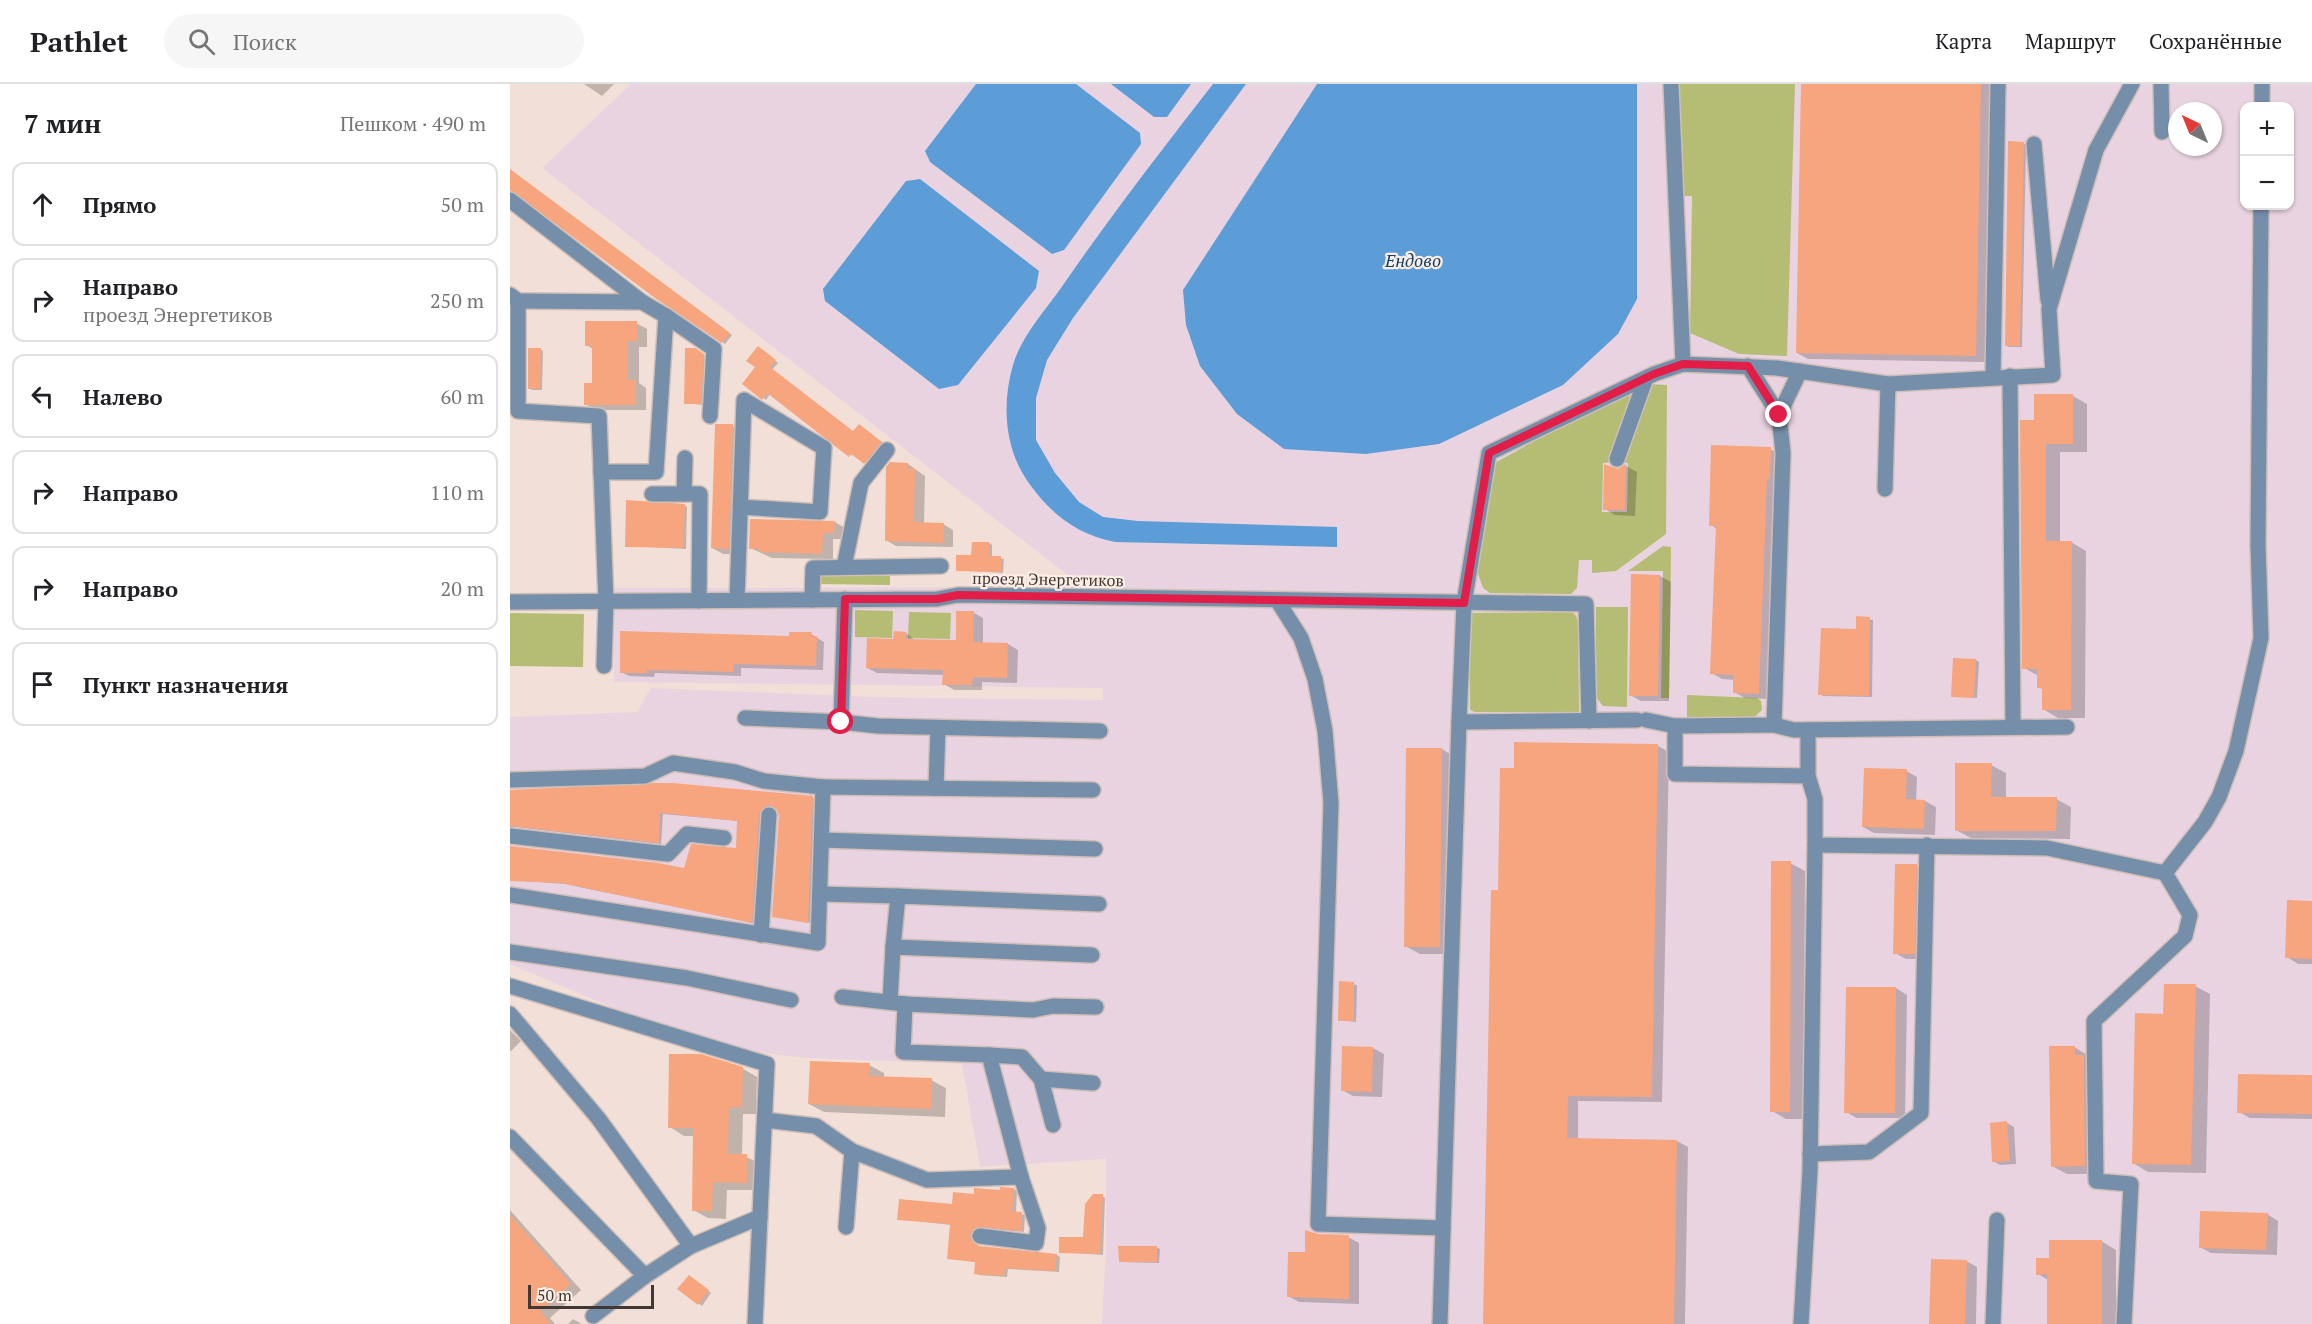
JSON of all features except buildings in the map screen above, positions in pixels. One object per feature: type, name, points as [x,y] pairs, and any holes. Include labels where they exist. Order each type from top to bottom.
[{"type":"street","points":[[1671,84],[1683,364]]},
{"type":"street","points":[[1993,377],[1998,84]]},
{"type":"street","points":[[2049,309],[2096,150],[2132,84]]},
{"type":"street","points":[[2161,84],[2162,132]]},
{"type":"street","points":[[2262,84],[2262,102]]},
{"type":"street","points":[[1440,1324],[1464,603],[1489,453],[1646,378],[1683,364],[1748,366],[1800,371],[1888,384],[2053,375],[2034,144]]},
{"type":"street","points":[[510,200],[642,302],[666,315],[714,349],[710,416]]},
{"type":"street","points":[[2165,873],[2205,822],[2219,797],[2236,751],[2260,638],[2258,509],[2261,210]]},
{"type":"street","points":[[604,666],[606,602],[599,416],[518,411],[514,298],[642,302]]},
{"type":"street","points":[[601,472],[656,472],[666,315]]},
{"type":"street","points":[[1748,366],[1779,415],[1783,453],[1774,725]]},
{"type":"street","points":[[1779,415],[1800,371]]},
{"type":"street","points":[[2010,376],[2013,727]]},
{"type":"street","points":[[1617,459],[1646,378]]},
{"type":"street","points":[[1885,489],[1888,384]]},
{"type":"street","points":[[737,600],[740,507],[742,447],[744,400],[824,448],[820,512],[740,507]]},
{"type":"street","points":[[844,567],[861,483],[887,450]]},
{"type":"street","points":[[684,494],[685,458]]},
{"type":"street","points":[[652,494],[700,494],[699,601]]},
{"type":"street","points":[[812,600],[813,568],[941,566]]},
{"type":"street","name":"проезд Энергетиков","points":[[510,602],[937,599],[958,595],[1586,604],[1589,721]]},
{"type":"street","points":[[841,722],[845,599]]},
{"type":"street","points":[[1277,600],[1301,638],[1315,680],[1325,731],[1331,803],[1318,1224],[1443,1228]]},
{"type":"street","points":[[745,718],[878,726],[1100,731]]},
{"type":"street","points":[[1459,722],[1641,720],[1675,726],[1774,725],[1808,730],[2067,727]]},
{"type":"street","points":[[1675,726],[1675,774],[1808,776]]},
{"type":"street","points":[[936,788],[938,728]]},
{"type":"street","points":[[1801,1324],[1810,1154],[1815,845],[1815,799],[1808,776],[1808,730]]},
{"type":"street","points":[[510,780],[645,776],[673,763],[735,772],[764,781],[824,787],[1093,790]]},
{"type":"street","points":[[510,895],[818,943],[824,787]]},
{"type":"street","points":[[761,935],[769,815]]},
{"type":"street","points":[[510,836],[668,854],[687,834],[724,838]]},
{"type":"street","points":[[822,840],[1095,849]]},
{"type":"street","points":[[1815,845],[2047,848],[2165,873],[2190,915],[2185,936],[2094,1020],[2096,1181],[2131,1184],[2124,1324]]},
{"type":"street","points":[[1810,1154],[1869,1152],[1921,1113],[1927,845]]},
{"type":"street","points":[[820,894],[1099,904]]},
{"type":"street","points":[[890,1002],[898,896]]},
{"type":"street","points":[[893,947],[1092,955]]},
{"type":"street","points":[[510,952],[687,978],[791,1000]]},
{"type":"street","points":[[510,986],[767,1064],[755,1324]]},
{"type":"street","points":[[842,997],[905,1004],[1033,1011],[1053,1006],[1096,1007]]},
{"type":"street","points":[[905,1004],[903,1052],[1022,1057],[1041,1079],[1053,1125]]},
{"type":"street","points":[[510,1014],[598,1118],[691,1246]]},
{"type":"street","points":[[980,1236],[1036,1243],[1038,1228],[1021,1177],[989,1055]]},
{"type":"street","points":[[1041,1079],[1093,1083]]},
{"type":"street","points":[[765,1120],[816,1126],[852,1151],[927,1180],[1021,1177]]},
{"type":"street","points":[[510,1137],[645,1276]]},
{"type":"street","points":[[846,1227],[852,1151]]},
{"type":"street","points":[[593,1316],[645,1276],[691,1246],[760,1217]]},
{"type":"street","points":[[1994,1324],[1997,1220]]},
{"type":"shaded area","points":[[631,84],[2312,84],[2312,1324],[1102,1324],[1106,1248],[1106,1156],[1104,1159],[980,1167],[962,1064],[808,1058],[705,1047],[510,964],[510,717],[637,712],[651,688],[872,697],[1103,700],[1103,688],[614,682],[615,588],[1083,587],[542,168]]},
{"type":"green space","points":[[1676,84],[1795,84],[1787,356],[1739,354],[1690,333],[1692,196],[1681,196]]},
{"type":"green space","points":[[1647,384],[1667,385],[1666,534],[1616,571],[1592,573],[1592,560],[1579,560],[1577,588],[1571,594],[1490,593],[1483,588],[1476,568],[1493,464],[1635,385],[1613,462],[1603,463],[1602,512],[1627,512],[1628,463],[1619,462]]},
{"type":"green space","points":[[1663,546],[1671,547],[1669,698],[1661,698],[1663,571],[1628,571]]},
{"type":"green space","points":[[817,575],[890,576],[890,585],[817,584]]},
{"type":"green space","points":[[1596,607],[1628,607],[1627,707],[1603,706],[1596,697]]},
{"type":"green space","points":[[855,610],[893,611],[892,638],[855,637]]},
{"type":"green space","points":[[909,612],[951,613],[950,639],[908,638]]},
{"type":"green space","points":[[1570,612],[1575,614],[1578,621],[1579,712],[1475,712],[1470,710],[1470,613]]},
{"type":"green space","points":[[510,613],[584,614],[583,667],[510,666]]},
{"type":"green space","points":[[1687,695],[1757,698],[1761,701],[1762,710],[1752,719],[1687,718]]},
{"type":"water","points":[[976,84],[1076,84],[1140,133],[1141,144],[1064,250],[1052,254],[930,162],[925,151]]},
{"type":"water","points":[[1111,84],[1191,84],[1167,117],[1154,117]]},
{"type":"water","points":[[1213,84],[1246,84],[1073,318],[1047,360],[1036,398],[1036,440],[1055,473],[1079,502],[1103,517],[1138,521],[1337,527],[1337,547],[1115,542],[1102,539],[1068,523],[1039,497],[1022,473],[1011,444],[1007,396],[1013,365],[1021,345],[1116,210]]},
{"type":"water","name":"Ендово","points":[[1317,84],[1637,84],[1637,299],[1618,334],[1563,385],[1439,444],[1366,454],[1284,449],[1237,414],[1200,366],[1186,325],[1183,290]]},
{"type":"water","points":[[920,179],[1039,271],[1036,288],[958,385],[939,389],[825,301],[823,289],[906,181]]},
{"type":"route","points":[[841,722],[845,599],[937,599],[958,595],[1464,603],[1468,565],[1489,453],[1654,374],[1683,364],[1748,366],[1779,415]]}]
